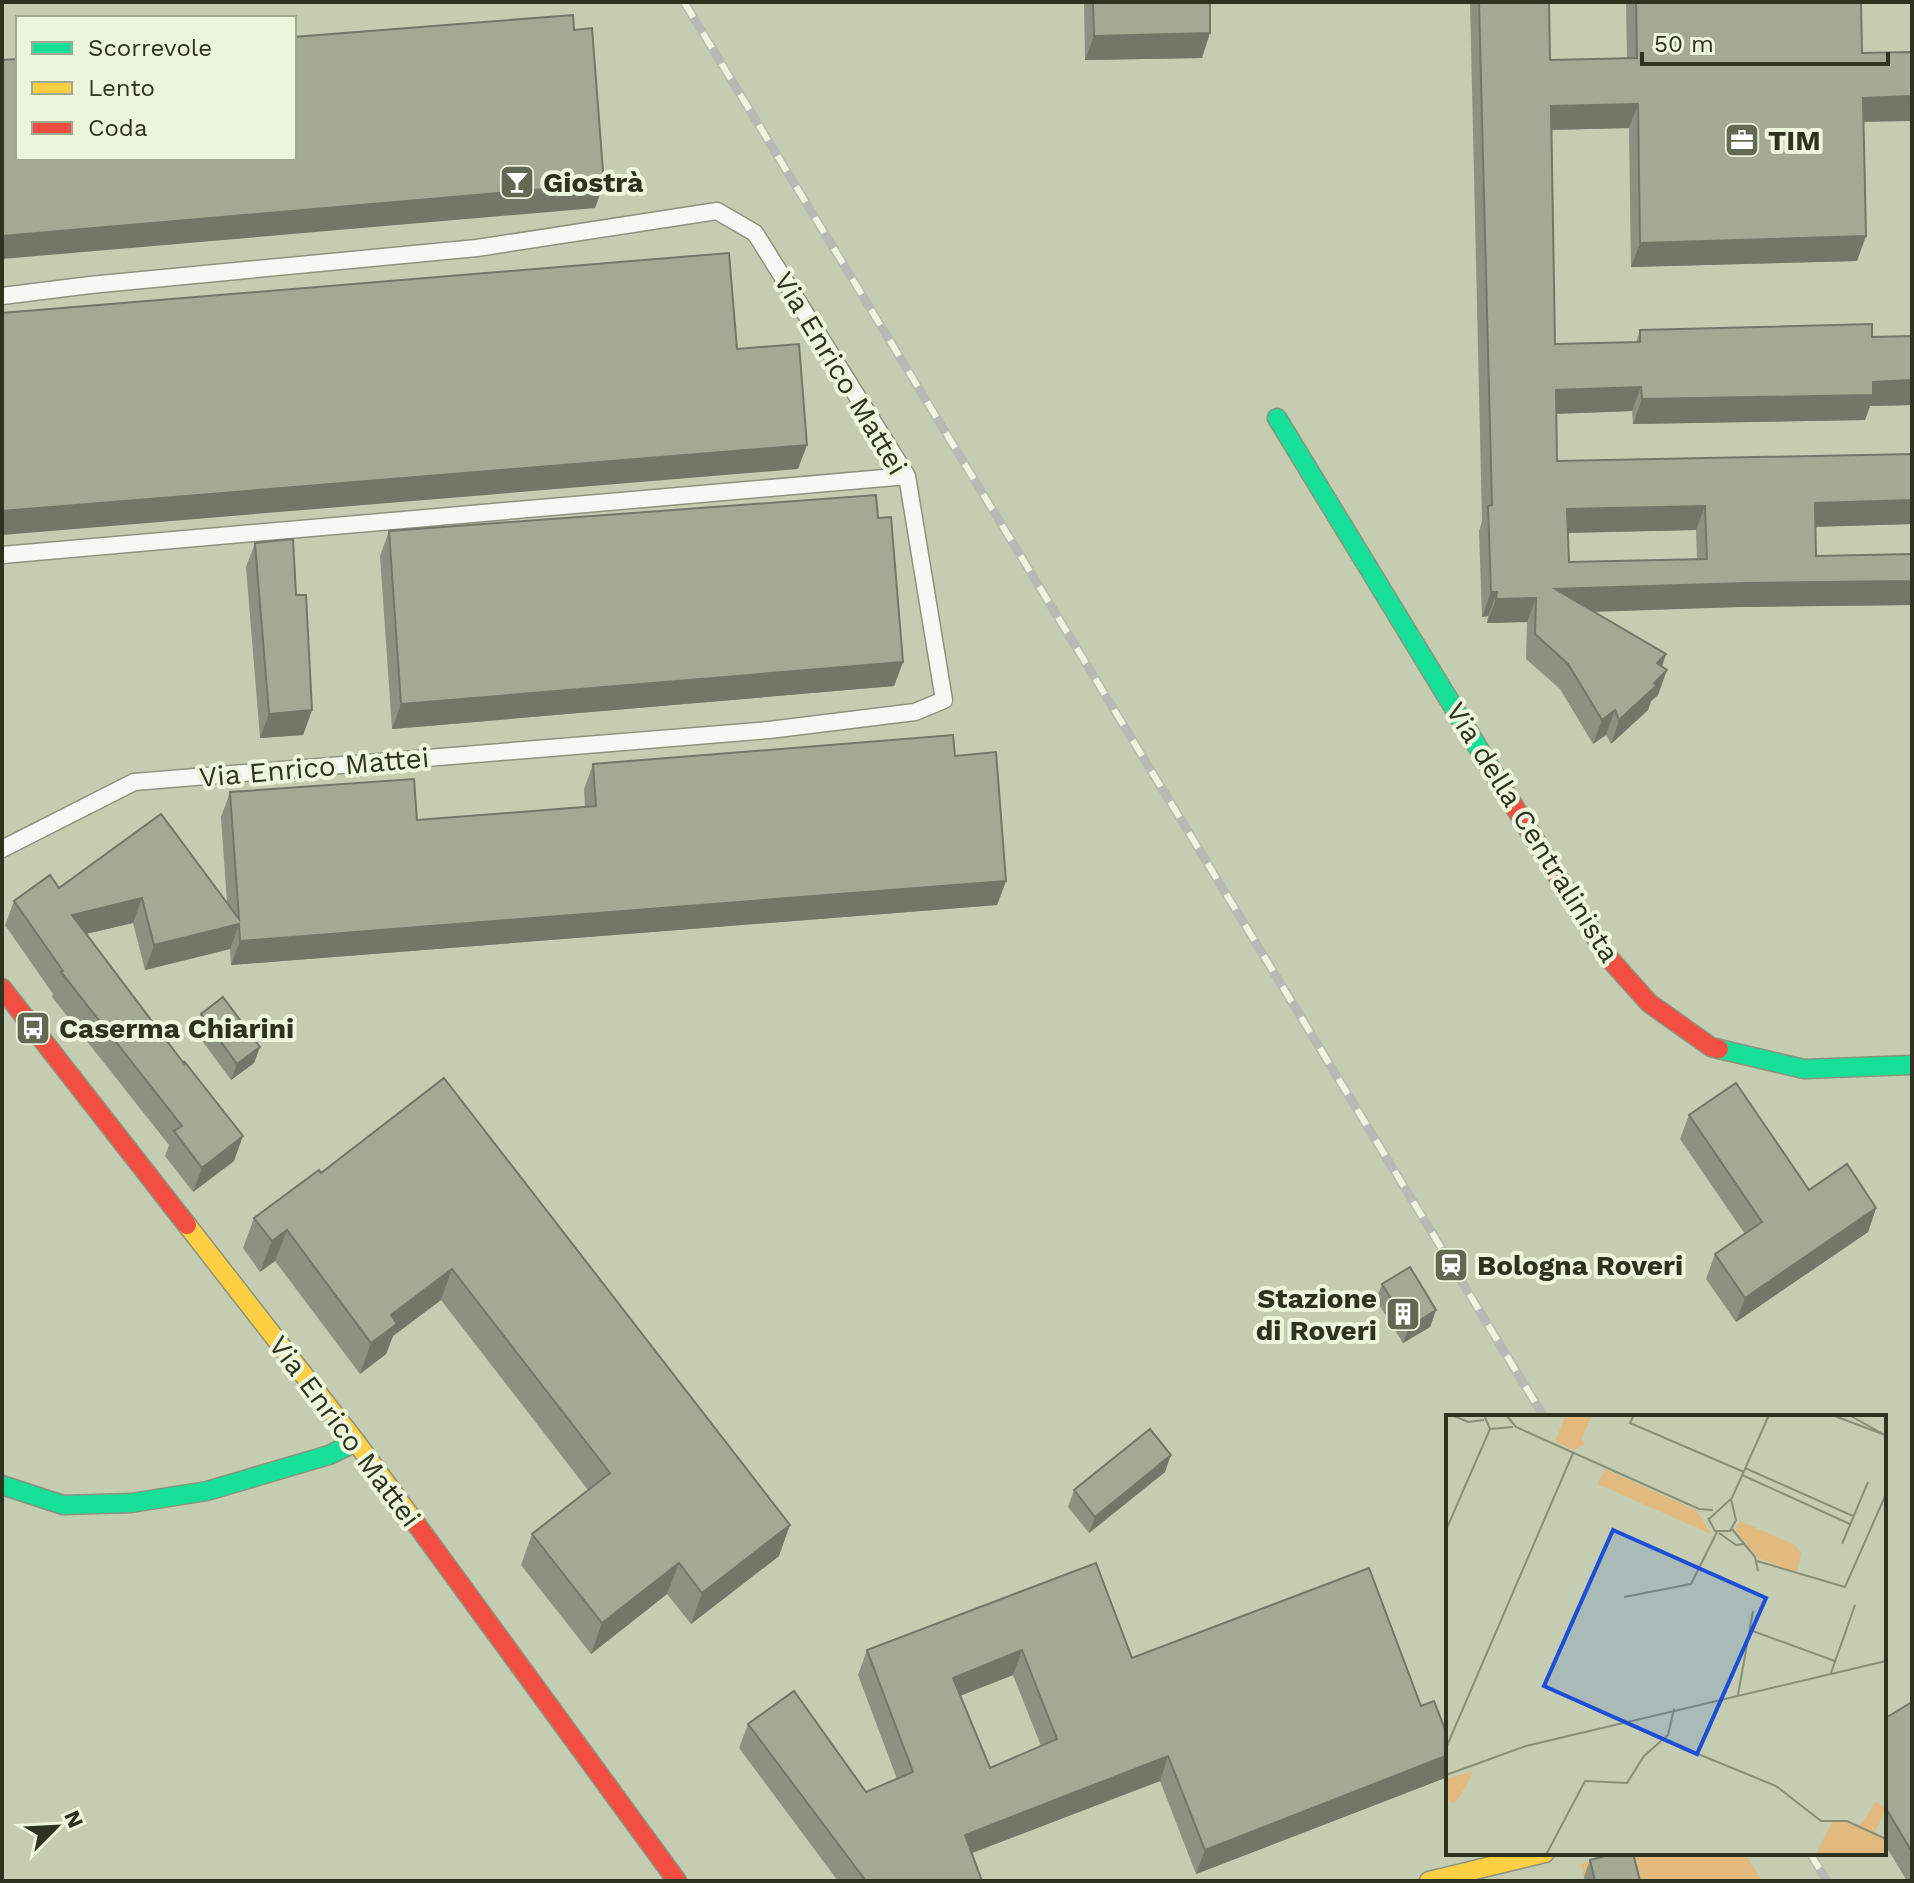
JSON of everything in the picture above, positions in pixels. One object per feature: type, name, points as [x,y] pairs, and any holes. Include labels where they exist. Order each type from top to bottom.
[{"type":"street","name":"Via della Centralinista","points":[[1277,418],[1559,880],[1608,957],[1649,1003],[1711,1047],[1804,1069],[1912,1065]]},
{"type":"street","name":"Via Enrico Mattei","points":[[2,988],[356,1442],[677,1881]]},
{"type":"street","points":[[2,1485],[63,1505],[131,1503],[207,1491],[329,1455],[356,1442]]},
{"type":"street","points":[[1429,1881],[1537,1855]]},
{"type":"lane","name":"Via Enrico Mattei","points":[[2,296],[106,283],[477,248],[717,211],[755,233],[907,476],[944,700],[915,712],[769,730],[134,782],[2,849]]},
{"type":"lane","points":[[2,555],[907,476]]},
{"type":"shaded area","points":[[1619,1855],[1746,1855],[1762,1881],[1630,1881],[1625,1866],[1584,1877],[1581,1864]]},
{"type":"building","points":[[1093,2],[1210,2],[1210,33],[1094,36]]},
{"type":"building","points":[[1479,2],[1549,2],[1550,60],[1637,58],[1636,2],[1861,2],[1862,53],[1912,52],[1912,96],[1863,98],[1866,236],[1640,243],[1638,104],[1551,106],[1555,344],[1640,342],[1640,330],[1872,324],[1872,337],[1912,336],[1912,380],[1873,382],[1873,395],[1642,399],[1641,387],[1556,390],[1557,461],[1912,454],[1912,500],[1815,503],[1816,556],[1912,554],[1912,581],[1555,589],[1666,654],[1657,663],[1667,670],[1654,683],[1657,685],[1619,720],[1615,710],[1602,720],[1568,664],[1535,634],[1536,598],[1496,599],[1497,592],[1491,592],[1488,506],[1492,505]],"holes":[[[1705,506],[1707,559],[1569,562],[1567,509]]]},
{"type":"building","points":[[573,15],[574,30],[592,28],[604,184],[2,236],[2,60],[16,59],[16,160],[296,160],[296,37]]},
{"type":"building","points":[[729,253],[737,349],[799,344],[807,445],[2,511],[2,313]]},
{"type":"building","points":[[876,495],[878,518],[891,517],[903,662],[401,704],[389,531]]},
{"type":"building","points":[[293,539],[296,595],[306,595],[312,710],[269,714],[255,543]]},
{"type":"building","points":[[953,735],[955,756],[996,752],[1006,881],[240,941],[239,924],[154,945],[142,898],[72,915],[185,1065],[184,1061],[243,1136],[202,1168],[174,1131],[182,1126],[61,972],[14,901],[50,875],[59,888],[161,814],[239,919],[230,792],[414,779],[417,820],[596,806],[593,764]]},
{"type":"building","points":[[223,997],[260,1047],[237,1064],[201,1014]]},
{"type":"building","points":[[444,1078],[790,1525],[702,1593],[679,1563],[602,1623],[532,1534],[610,1473],[452,1269],[391,1315],[397,1324],[371,1343],[287,1230],[272,1241],[254,1218],[319,1170],[321,1173]]},
{"type":"building","points":[[1736,1083],[1809,1190],[1847,1164],[1876,1208],[1745,1298],[1715,1254],[1762,1222],[1689,1115]]},
{"type":"building","points":[[1410,1267],[1436,1310],[1409,1327],[1382,1284]]},
{"type":"building","points":[[1150,1429],[1171,1455],[1095,1517],[1074,1490]]},
{"type":"building","points":[[1096,1563],[1132,1658],[1369,1568],[1421,1706],[1434,1701],[1446,1732],[1446,1756],[1205,1850],[1168,1756],[965,1835],[982,1881],[866,1881],[748,1724],[794,1691],[866,1792],[913,1772],[867,1650]],"holes":[[[1022,1650],[1057,1739],[990,1768],[953,1678]]]},
{"type":"building","points":[[1912,1702],[1912,1852],[1886,1808],[1886,1718]]},
{"type":"building","points":[[1609,1855],[1634,1855],[1640,1881],[1595,1881],[1590,1860]]},
{"type":"railway","points":[[684,2],[1543,1415]]},
{"type":"railway","points":[[1811,1855],[1827,1881]]},
{"type":"traffic: fast","points":[[1277,418],[1504,790]]},
{"type":"traffic: fast","points":[[1719,1049],[1804,1069],[1912,1065]]},
{"type":"traffic: fast","points":[[2,1485],[63,1505],[131,1503],[207,1491],[329,1455],[356,1442]]},
{"type":"traffic: slow","points":[[187,1225],[417,1525]]},
{"type":"traffic: slow","points":[[1429,1881],[1537,1855]]},
{"type":"traffic: jam","points":[[1504,790],[1608,957],[1649,1003],[1711,1047],[1719,1049]]},
{"type":"traffic: jam","points":[[2,988],[187,1225]]},
{"type":"traffic: jam","points":[[417,1525],[677,1881]]},
{"type":"place","name":"TIM","points":[[1742,140]]},
{"type":"place","name":"Giostrà","points":[[517,182]]},
{"type":"place","name":"Caserma Chiarini","points":[[33,1028]]},
{"type":"place","name":"Bologna Roveri","points":[[1451,1265]]},
{"type":"place","name":"Stazione di Roveri","points":[[1403,1314]]}]
